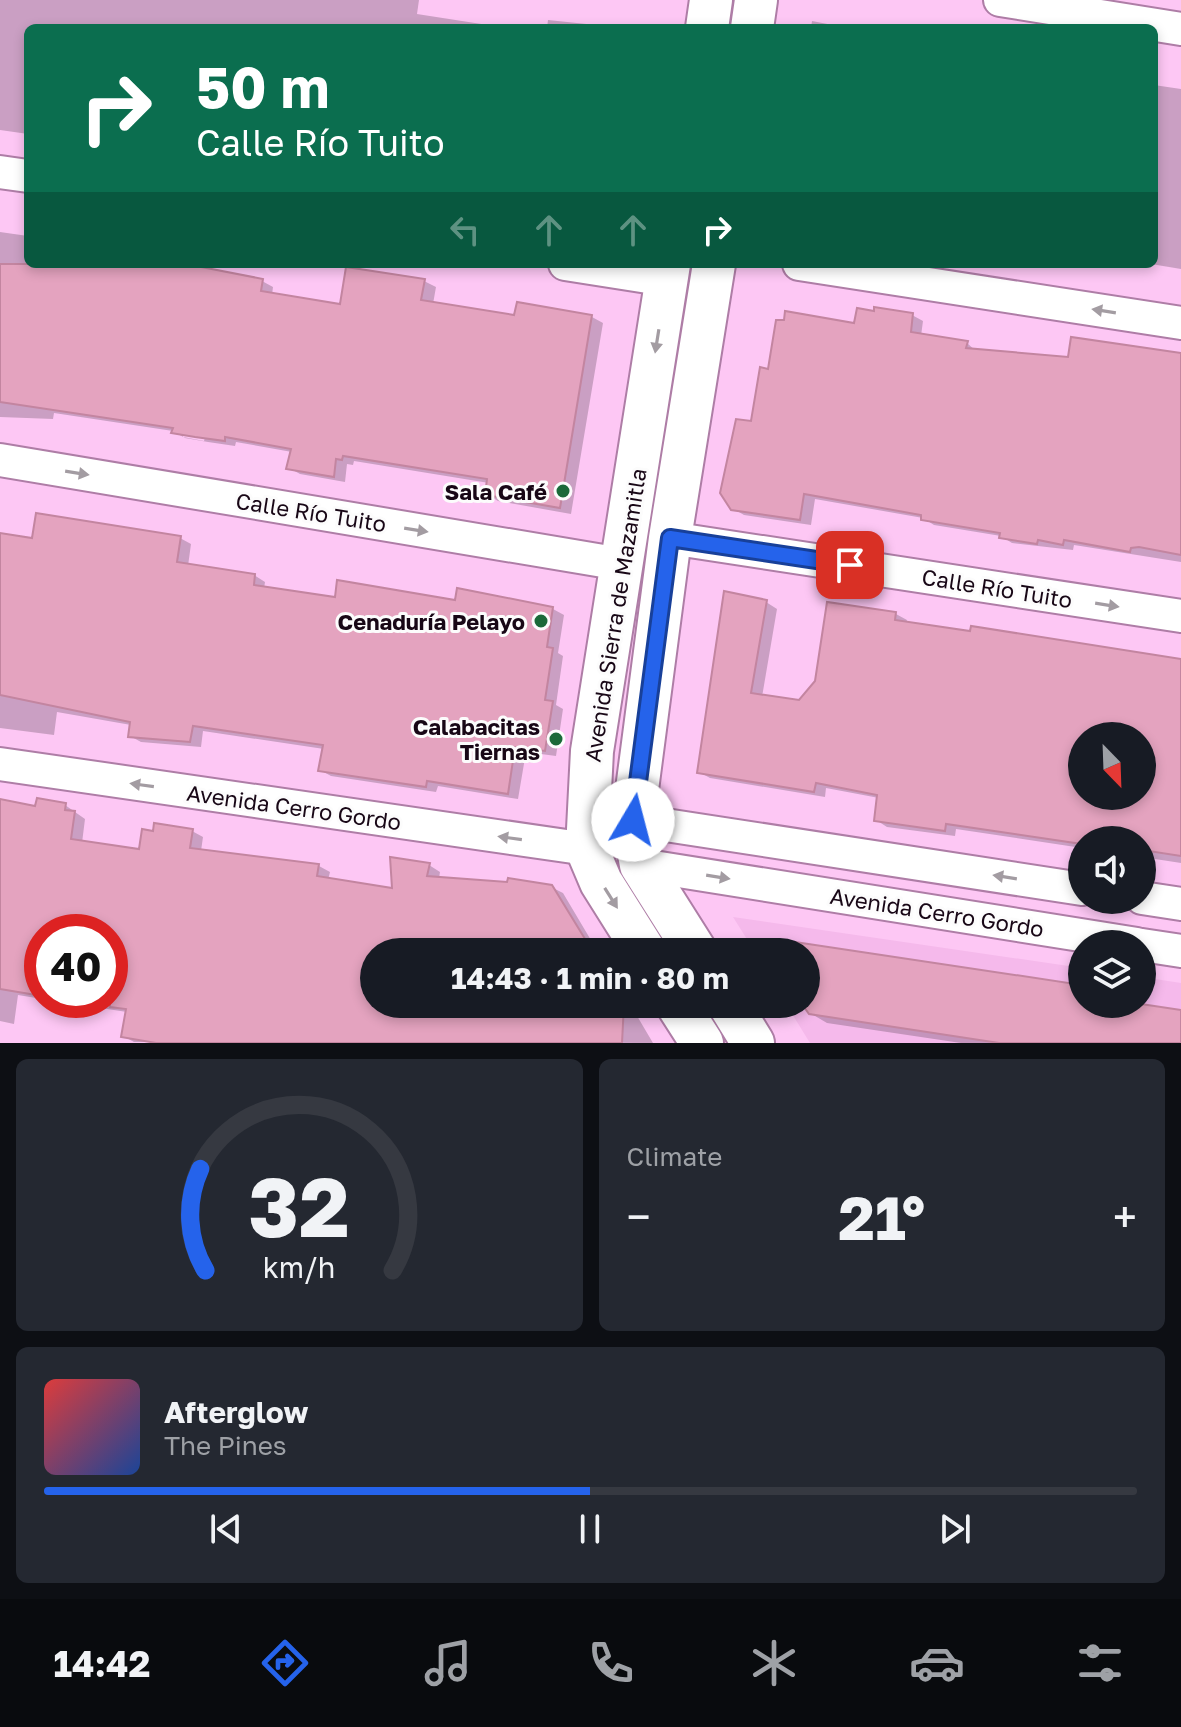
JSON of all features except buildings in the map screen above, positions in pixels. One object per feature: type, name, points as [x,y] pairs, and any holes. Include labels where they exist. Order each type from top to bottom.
[{"type":"street","points":[[708,24],[711,0]]},
{"type":"street","points":[[753,24],[756,0]]},
{"type":"street","points":[[1000,0],[1150,24]]},
{"type":"street","points":[[1158,25],[1181,29]]},
{"type":"street","points":[[0,172],[24,175]]},
{"type":"street","points":[[616,268],[668,272]]},
{"type":"street","name":"Avenida Sierra de Mazamitla","points":[[687,938],[641,865],[633,820],[670,538],[713,268]]},
{"type":"street","points":[[825,268],[1181,323]]},
{"type":"street","name":"Avenida Sierra de Mazamitla","points":[[636,938],[601,882],[587,849],[592,751],[668,272]]},
{"type":"street","points":[[641,438],[685,446]]},
{"type":"street","name":"Calle Río Tuito","points":[[0,460],[621,564]]},
{"type":"street","name":"Calle Río Tuito","points":[[670,538],[1181,616]]},
{"type":"street","name":"Avenida Cerro Gordo","points":[[0,764],[587,849]]},
{"type":"street","name":"Avenida Cerro Gordo","points":[[633,820],[1068,887]]},
{"type":"street","name":"Avenida Cerro Gordo","points":[[641,865],[1068,933]]},
{"type":"street","points":[[1047,930],[1068,889]]},
{"type":"street","points":[[1156,900],[1181,904]]},
{"type":"street","name":"Avenida Cerro Gordo","points":[[1156,947],[1181,951]]},
{"type":"street","points":[[686,1018],[702,1043],[740,1022]]},
{"type":"shaded area","points":[[733,917],[1068,966],[1068,1018],[1156,1018],[1156,979],[1181,983],[1181,1043],[810,1043],[795,1018],[820,1018],[820,938],[746,938]]},
{"type":"place","name":"Sala Café","points":[[563,491]]},
{"type":"place","name":"Cenaduría Pelayo","points":[[541,621]]},
{"type":"place","name":"Calabacitas Tiernas","points":[[556,739]]},
{"type":"route","points":[[633,820],[670,538],[850,565]]}]
